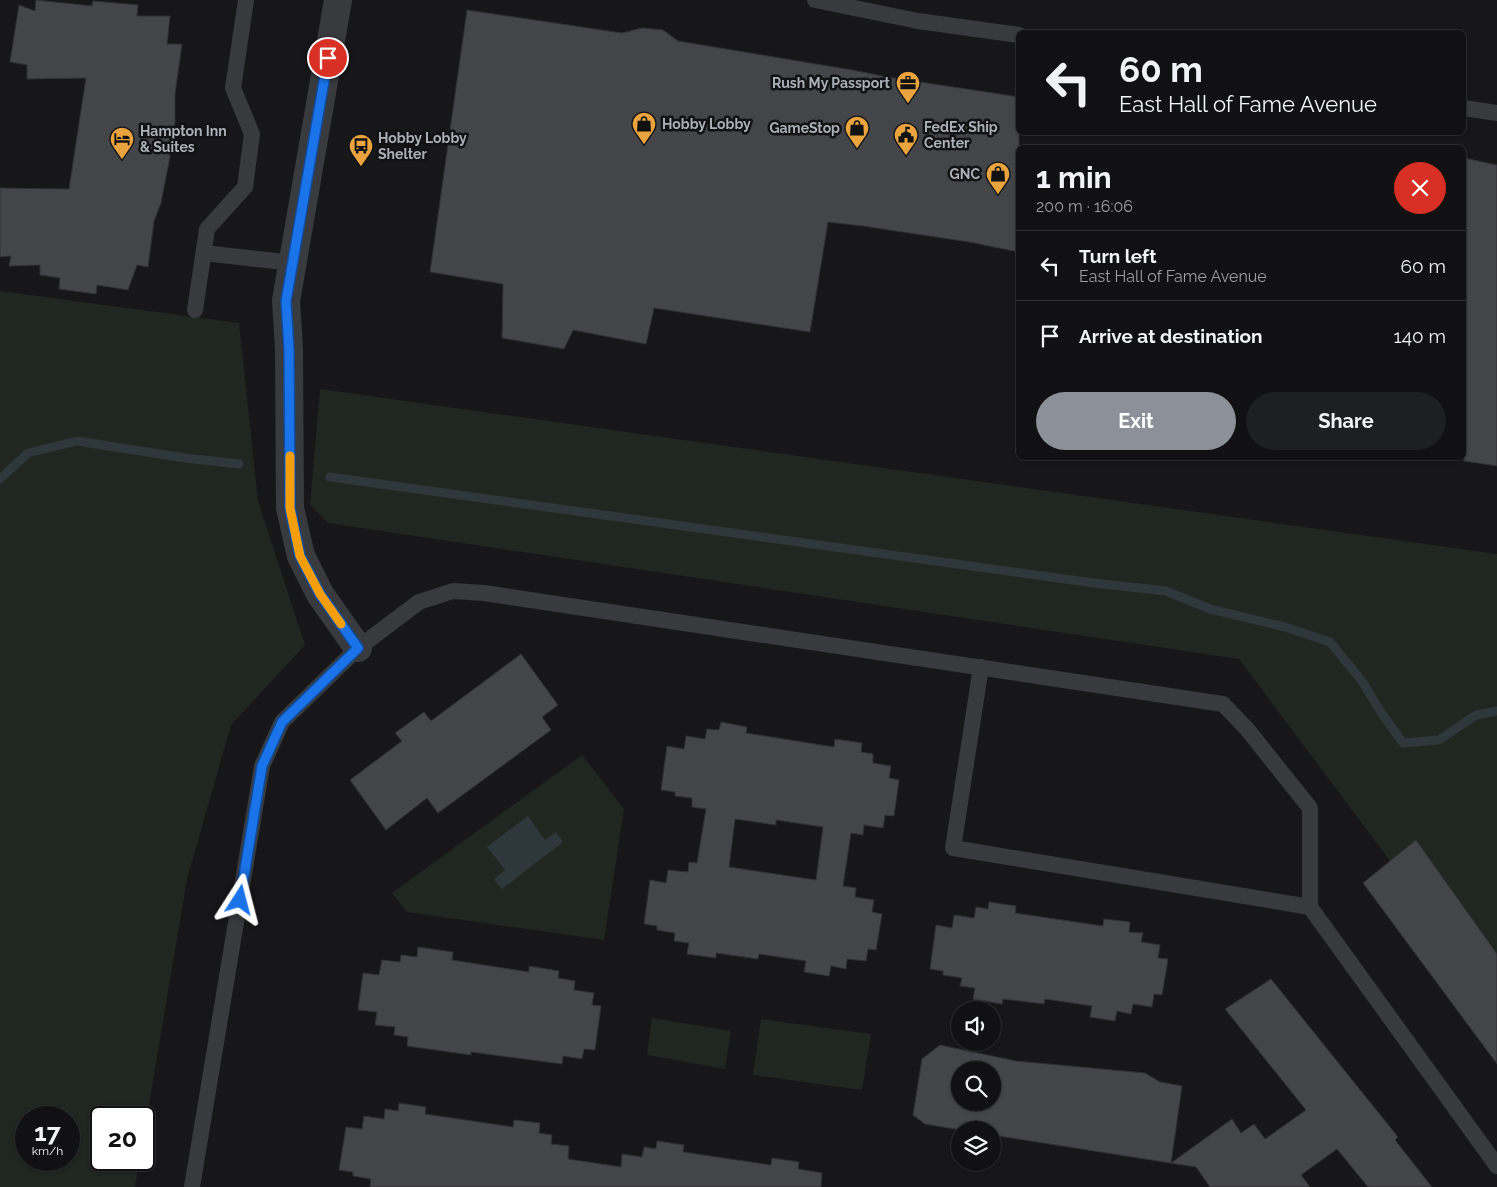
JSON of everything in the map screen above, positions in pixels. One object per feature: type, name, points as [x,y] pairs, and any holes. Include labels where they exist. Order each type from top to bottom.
[{"type":"street","points":[[338,0],[286,301],[289,350],[290,508],[300,556],[320,594],[358,648]]},
{"type":"lane","points":[[195,310],[206,229],[245,187],[252,134],[234,88],[246,0]]},
{"type":"lane","points":[[815,0],[840,2],[918,21],[1016,35]]},
{"type":"lane","points":[[1466,108],[1497,113]]},
{"type":"lane","points":[[204,253],[293,263]]},
{"type":"lane","points":[[192,1187],[262,766],[282,722],[358,648],[419,602],[453,592],[484,593],[1224,704],[1247,729],[1310,808],[1310,907],[1497,1166]]},
{"type":"lane","points":[[981,667],[953,848],[1310,907]]},
{"type":"shaded area","points":[[0,291],[239,323],[258,501],[305,645],[231,725],[187,879],[149,1106],[90,1106],[90,1171],[137,1171],[135,1187],[0,1187]]},
{"type":"shaded area","points":[[320,389],[1497,554],[1497,969],[1403,878],[1239,659],[328,523],[310,505]]},
{"type":"shaded area","points":[[582,755],[624,809],[604,940],[407,912],[392,893]]},
{"type":"shaded area","points":[[528,816],[545,840],[556,832],[563,842],[502,889],[494,879],[505,870],[487,847]]},
{"type":"shaded area","points":[[652,1018],[731,1031],[725,1069],[647,1055]]},
{"type":"shaded area","points":[[761,1019],[871,1034],[862,1090],[753,1075]]},
{"type":"building","name":"Hampton Inn & Suites","points":[[36,0],[92,6],[93,1],[138,5],[137,16],[170,16],[167,44],[182,44],[175,94],[173,141],[161,203],[154,221],[148,267],[137,265],[128,290],[97,285],[96,294],[59,289],[60,278],[40,275],[40,265],[9,266],[11,256],[0,257],[0,188],[69,189],[86,78],[27,79],[27,65],[10,62],[19,5],[35,11]]},
{"type":"building","name":"Hobby Lobby","points":[[467,10],[622,33],[642,28],[663,30],[678,41],[887,77],[1016,97],[1016,135],[1019,135],[1019,145],[1016,145],[1016,251],[969,242],[828,222],[810,332],[654,308],[646,344],[573,330],[564,349],[502,338],[503,284],[430,272]]},
{"type":"building","points":[[1466,158],[1497,165],[1497,466],[1464,461],[1466,460]]},
{"type":"building","points":[[521,654],[558,705],[542,717],[551,730],[438,813],[427,798],[386,830],[350,780],[402,741],[395,733],[424,712],[431,721]]},
{"type":"building","points":[[721,722],[747,727],[746,733],[834,747],[835,739],[862,743],[861,752],[873,754],[873,763],[891,766],[889,778],[899,780],[894,816],[885,815],[883,828],[864,825],[863,835],[851,833],[843,886],[856,888],[855,897],[874,900],[872,912],[882,914],[876,950],[868,949],[866,961],[847,959],[846,969],[831,966],[829,976],[804,972],[806,961],[759,954],[758,959],[716,953],[716,958],[687,954],[689,943],[674,941],[675,933],[657,930],[657,926],[644,924],[650,880],[666,883],[668,870],[688,872],[689,862],[697,863],[706,809],[692,807],[692,798],[675,796],[675,792],[661,790],[667,746],[684,749],[686,736],[705,739],[707,729],[719,730]],"holes":[[[735,819],[776,825],[776,820],[823,827],[816,880],[729,867]]]},
{"type":"building","points":[[1416,840],[1497,954],[1497,1064],[1363,883]]},
{"type":"building","points":[[989,902],[1016,906],[1015,913],[1103,926],[1104,919],[1130,922],[1129,932],[1143,933],[1141,942],[1160,945],[1158,958],[1168,959],[1162,995],[1154,994],[1152,1007],[1133,1004],[1131,1014],[1117,1011],[1115,1021],[1090,1017],[1092,1006],[1045,999],[1044,1004],[1003,999],[1002,1004],[1001,1001],[973,999],[975,988],[960,986],[962,978],[943,975],[943,971],[930,969],[936,925],[952,928],[954,915],[974,918],[976,907],[988,909]]},
{"type":"building","points":[[418,947],[453,952],[452,960],[529,972],[529,966],[559,971],[558,978],[575,981],[574,990],[594,993],[592,1005],[601,1006],[595,1050],[584,1049],[582,1059],[563,1056],[562,1064],[471,1052],[471,1055],[407,1046],[408,1037],[394,1035],[395,1027],[375,1025],[377,1012],[358,1010],[363,973],[379,975],[382,960],[400,962],[401,955],[417,957]]},
{"type":"building","points":[[1271,979],[1398,1137],[1395,1140],[1432,1187],[1368,1187],[1337,1149],[1301,1175],[1310,1187],[1210,1187],[1196,1167],[1001,1136],[1001,1121],[951,1121],[951,1128],[925,1124],[913,1115],[922,1059],[940,1045],[951,1047],[951,1051],[968,1051],[1016,1061],[1145,1073],[1160,1082],[1182,1086],[1171,1163],[1232,1119],[1241,1133],[1254,1124],[1265,1139],[1306,1110],[1225,1009]]},
{"type":"building","points":[[399,1103],[426,1107],[425,1114],[513,1127],[514,1120],[540,1123],[539,1133],[552,1135],[551,1144],[569,1146],[568,1159],[621,1167],[622,1154],[642,1157],[644,1147],[656,1149],[657,1141],[684,1145],[683,1152],[771,1165],[772,1158],[799,1162],[798,1169],[822,1173],[821,1187],[370,1187],[371,1179],[353,1176],[353,1172],[339,1170],[346,1127],[362,1129],[364,1116],[384,1119],[385,1109],[398,1111]]},
{"type":"waterway","points":[[0,479],[28,453],[77,441],[185,458],[239,464]]},
{"type":"waterway","points":[[330,477],[1094,583],[1166,591],[1210,609],[1285,627],[1330,642],[1362,681],[1380,711],[1403,743],[1439,740],[1476,715],[1497,711]]},
{"type":"slow traffic","points":[[290,456],[290,508],[300,556],[320,594],[341,624]]},
{"type":"place","name":"Rush My Passport","points":[[908,104]]},
{"type":"place","name":"Hobby Lobby","points":[[644,145]]},
{"type":"place","name":"GameStop","points":[[857,149]]},
{"type":"place","name":"FedEx Ship Center","points":[[906,156]]},
{"type":"place","name":"Hampton Inn & Suites","points":[[122,160]]},
{"type":"place","name":"Hobby Lobby Shelter","points":[[361,167]]},
{"type":"place","name":"GNC","points":[[998,195]]},
{"type":"route","points":[[240,900],[262,766],[282,722],[358,648],[320,594],[300,556],[290,508],[289,350],[286,301],[328,58]]}]
